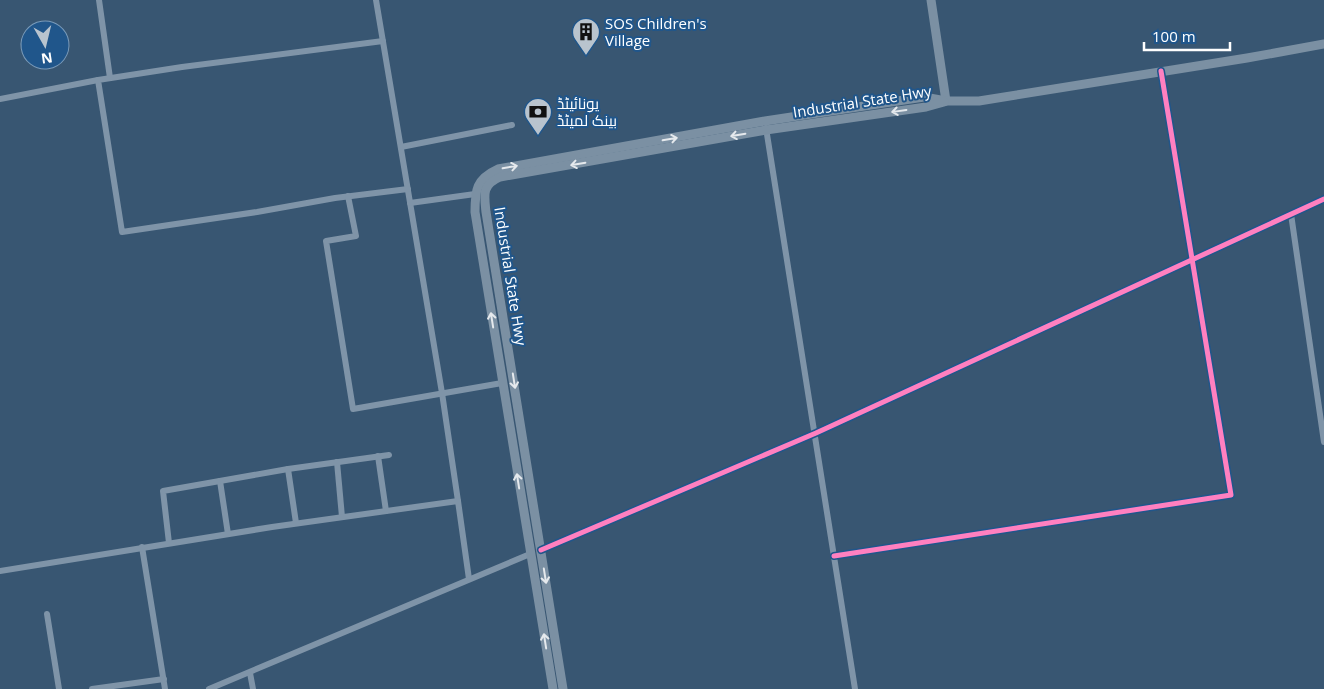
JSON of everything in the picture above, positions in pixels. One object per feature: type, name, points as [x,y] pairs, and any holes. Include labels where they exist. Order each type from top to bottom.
[{"type":"main road","points":[[931,0],[946,101]]},
{"type":"main road","name":"Industrial State Hwy","points":[[553,689],[475,212],[475,194],[481,179],[498,169],[765,126],[926,107],[946,101],[980,101],[1324,44]]},
{"type":"main road","name":"Industrial State Hwy","points":[[563,689],[484,195],[488,184],[500,177],[765,126]]},
{"type":"main road","points":[[522,502],[533,500]]},
{"type":"main road","points":[[539,606],[550,604]]},
{"type":"street","points":[[99,0],[110,78]]},
{"type":"street","points":[[376,0],[442,393],[469,580]]},
{"type":"street","points":[[0,99],[182,66],[383,41]]},
{"type":"street","points":[[834,556],[1231,495],[1161,71]]},
{"type":"street","points":[[98,80],[122,232],[348,196],[408,189]]},
{"type":"street","points":[[401,147],[512,125]]},
{"type":"street","points":[[765,126],[855,689]]},
{"type":"street","points":[[410,202],[475,194]]},
{"type":"street","points":[[348,196],[356,236],[326,241],[353,409],[502,383]]},
{"type":"street","points":[[541,550],[814,434],[1324,199]]},
{"type":"street","points":[[1291,214],[1324,442]]},
{"type":"street","points":[[169,543],[163,491],[288,469],[389,455]]},
{"type":"street","points":[[378,456],[386,511]]},
{"type":"street","points":[[337,462],[342,517]]},
{"type":"street","points":[[288,469],[296,523]]},
{"type":"street","points":[[220,481],[228,534]]},
{"type":"street","points":[[0,571],[296,523],[458,501]]},
{"type":"street","points":[[142,547],[165,689]]},
{"type":"street","points":[[209,689],[530,554]]},
{"type":"street","points":[[47,614],[59,689]]},
{"type":"street","points":[[250,673],[253,689]]},
{"type":"street","points":[[92,689],[164,679]]},
{"type":"cycle path","points":[[834,556],[1231,495],[1161,71]]},
{"type":"cycle path","points":[[541,550],[816,433],[1324,199]]},
{"type":"place","name":"SOS Children's Village","points":[[586,56]]},
{"type":"place","name":"یونائیٹڈ بینک لمیٹڈ","points":[[538,136]]}]
